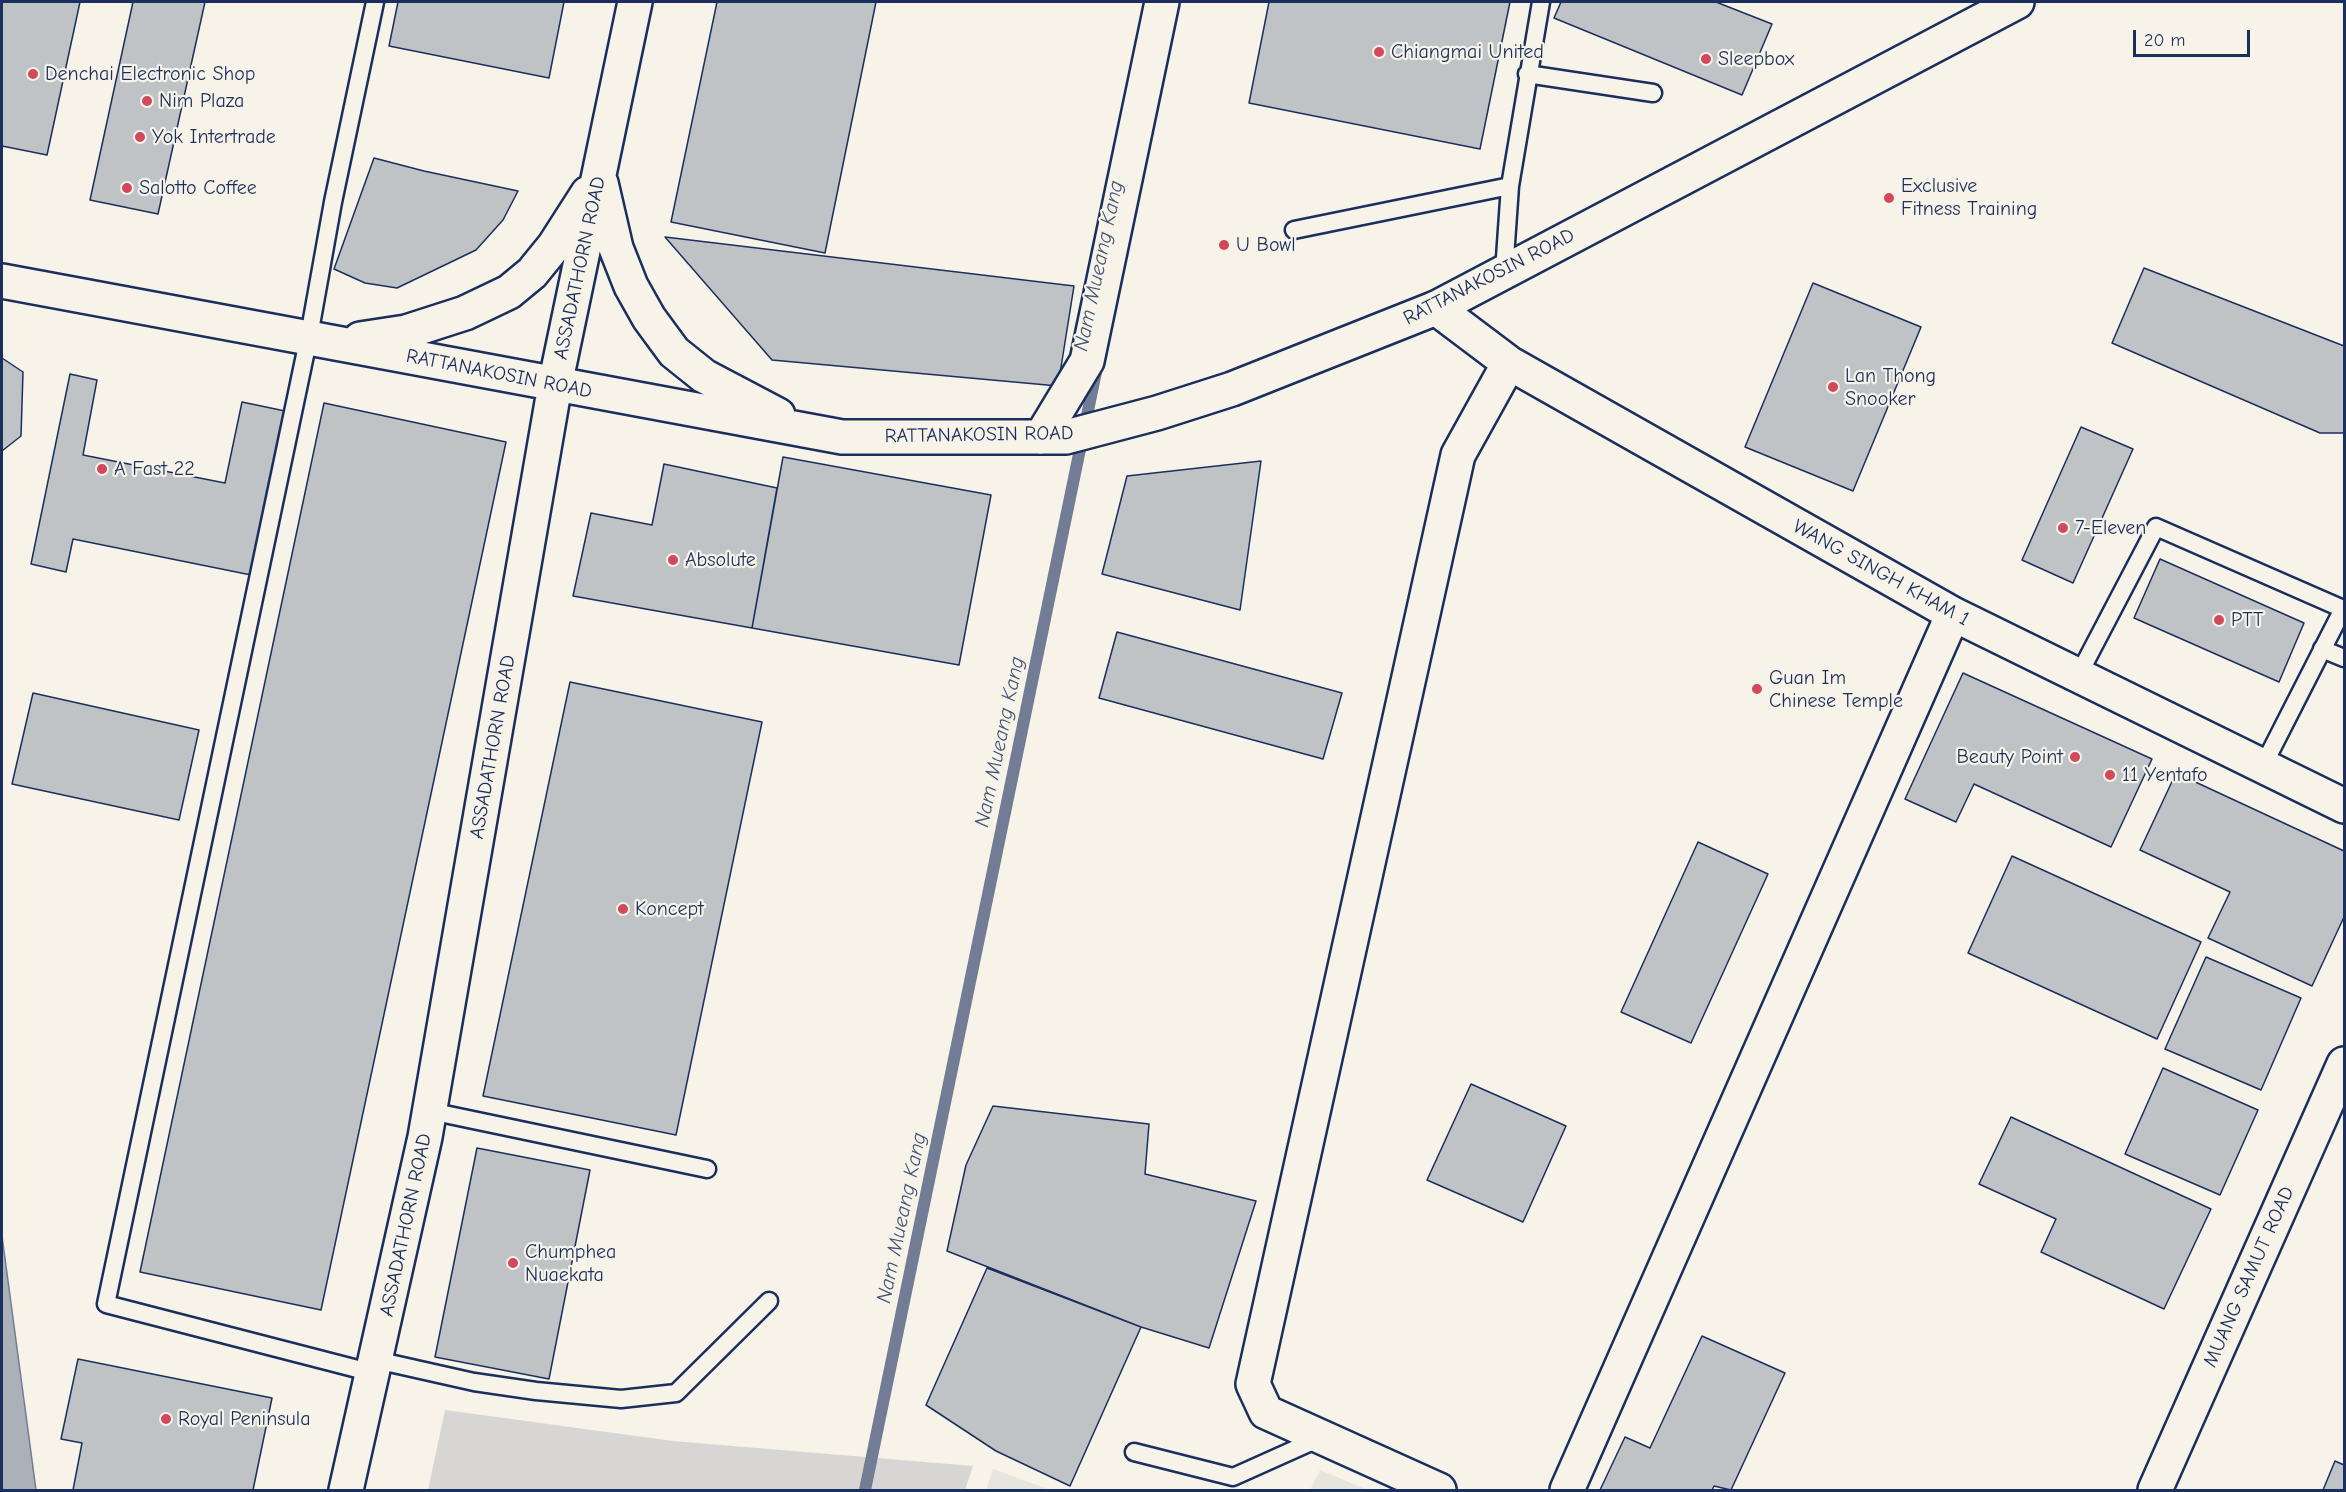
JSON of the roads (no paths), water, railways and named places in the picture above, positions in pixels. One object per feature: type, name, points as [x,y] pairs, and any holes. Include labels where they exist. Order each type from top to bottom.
[{"type":"street","name":"ASSADATHORN ROAD","points":[[346,1491],[430,1111],[555,385],[635,2]]},
{"type":"street","points":[[1053,437],[1087,362],[1162,2]]},
{"type":"street","name":"RATTANAKOSIN ROAD","points":[[2,281],[842,437],[1053,437],[1156,413],[1218,393],[1436,308],[2017,2]]},
{"type":"street","points":[[323,339],[406,332],[465,313],[509,292],[532,273],[554,246],[599,174]]},
{"type":"street","points":[[599,174],[616,248],[631,286],[649,318],[674,352],[704,376],[761,407],[821,433]]},
{"type":"street","name":"WANG SINGH KHAM 1","points":[[1436,308],[1509,363],[1953,614],[2344,806]]},
{"type":"street","points":[[1438,1491],[1266,1412],[1253,1384],[1458,455],[1509,363]]},
{"type":"street","points":[[1567,1491],[1953,614]]},
{"type":"street","name":"MUANG SAMUT ROAD","points":[[2161,1489],[2344,1064]]},
{"type":"lane","points":[[375,2],[333,202],[323,339],[106,1304],[375,1367],[536,1392],[621,1399],[676,1394],[769,1301]]},
{"type":"lane","points":[[1504,272],[1510,186],[1527,74],[1541,2]]},
{"type":"lane","points":[[1527,74],[1653,93]]},
{"type":"lane","points":[[1294,230],[1510,186]]},
{"type":"lane","points":[[2078,676],[2156,527],[2343,609],[2263,766]]},
{"type":"lane","points":[[2322,649],[2344,658]]},
{"type":"lane","points":[[430,1111],[707,1169]]},
{"type":"lane","points":[[1134,1452],[1233,1477],[1321,1437]]},
{"type":"waterway","name":"Nam Mueang Kang","points":[[865,1490],[1097,367]]},
{"type":"place","name":"Chiangmai United","points":[[1379,52]]},
{"type":"place","name":"Sleepbox","points":[[1706,59]]},
{"type":"place","name":"Denchai Electronic Shop","points":[[33,74]]},
{"type":"place","name":"Nim Plaza","points":[[147,101]]},
{"type":"place","name":"Yok Intertrade","points":[[140,137]]},
{"type":"place","name":"Salotto Coffee","points":[[127,188]]},
{"type":"place","name":"Exclusive Fitness Training","points":[[1889,198]]},
{"type":"place","name":"U Bowl","points":[[1224,245]]},
{"type":"place","name":"Lan Thong Snooker","points":[[1833,387]]},
{"type":"place","name":"A Fast 22","points":[[102,469]]},
{"type":"place","name":"7-Eleven","points":[[2063,528]]},
{"type":"place","name":"Absolute","points":[[673,560]]},
{"type":"place","name":"PTT","points":[[2219,620]]},
{"type":"place","name":"Guan Im Chinese Temple","points":[[1757,689]]},
{"type":"place","name":"Beauty Point","points":[[2075,757]]},
{"type":"place","name":"11 Yentafo","points":[[2110,775]]},
{"type":"place","name":"Koncept","points":[[623,909]]},
{"type":"place","name":"Chumphea Nuaekata","points":[[513,1263]]},
{"type":"place","name":"Royal Peninsula","points":[[166,1419]]}]
